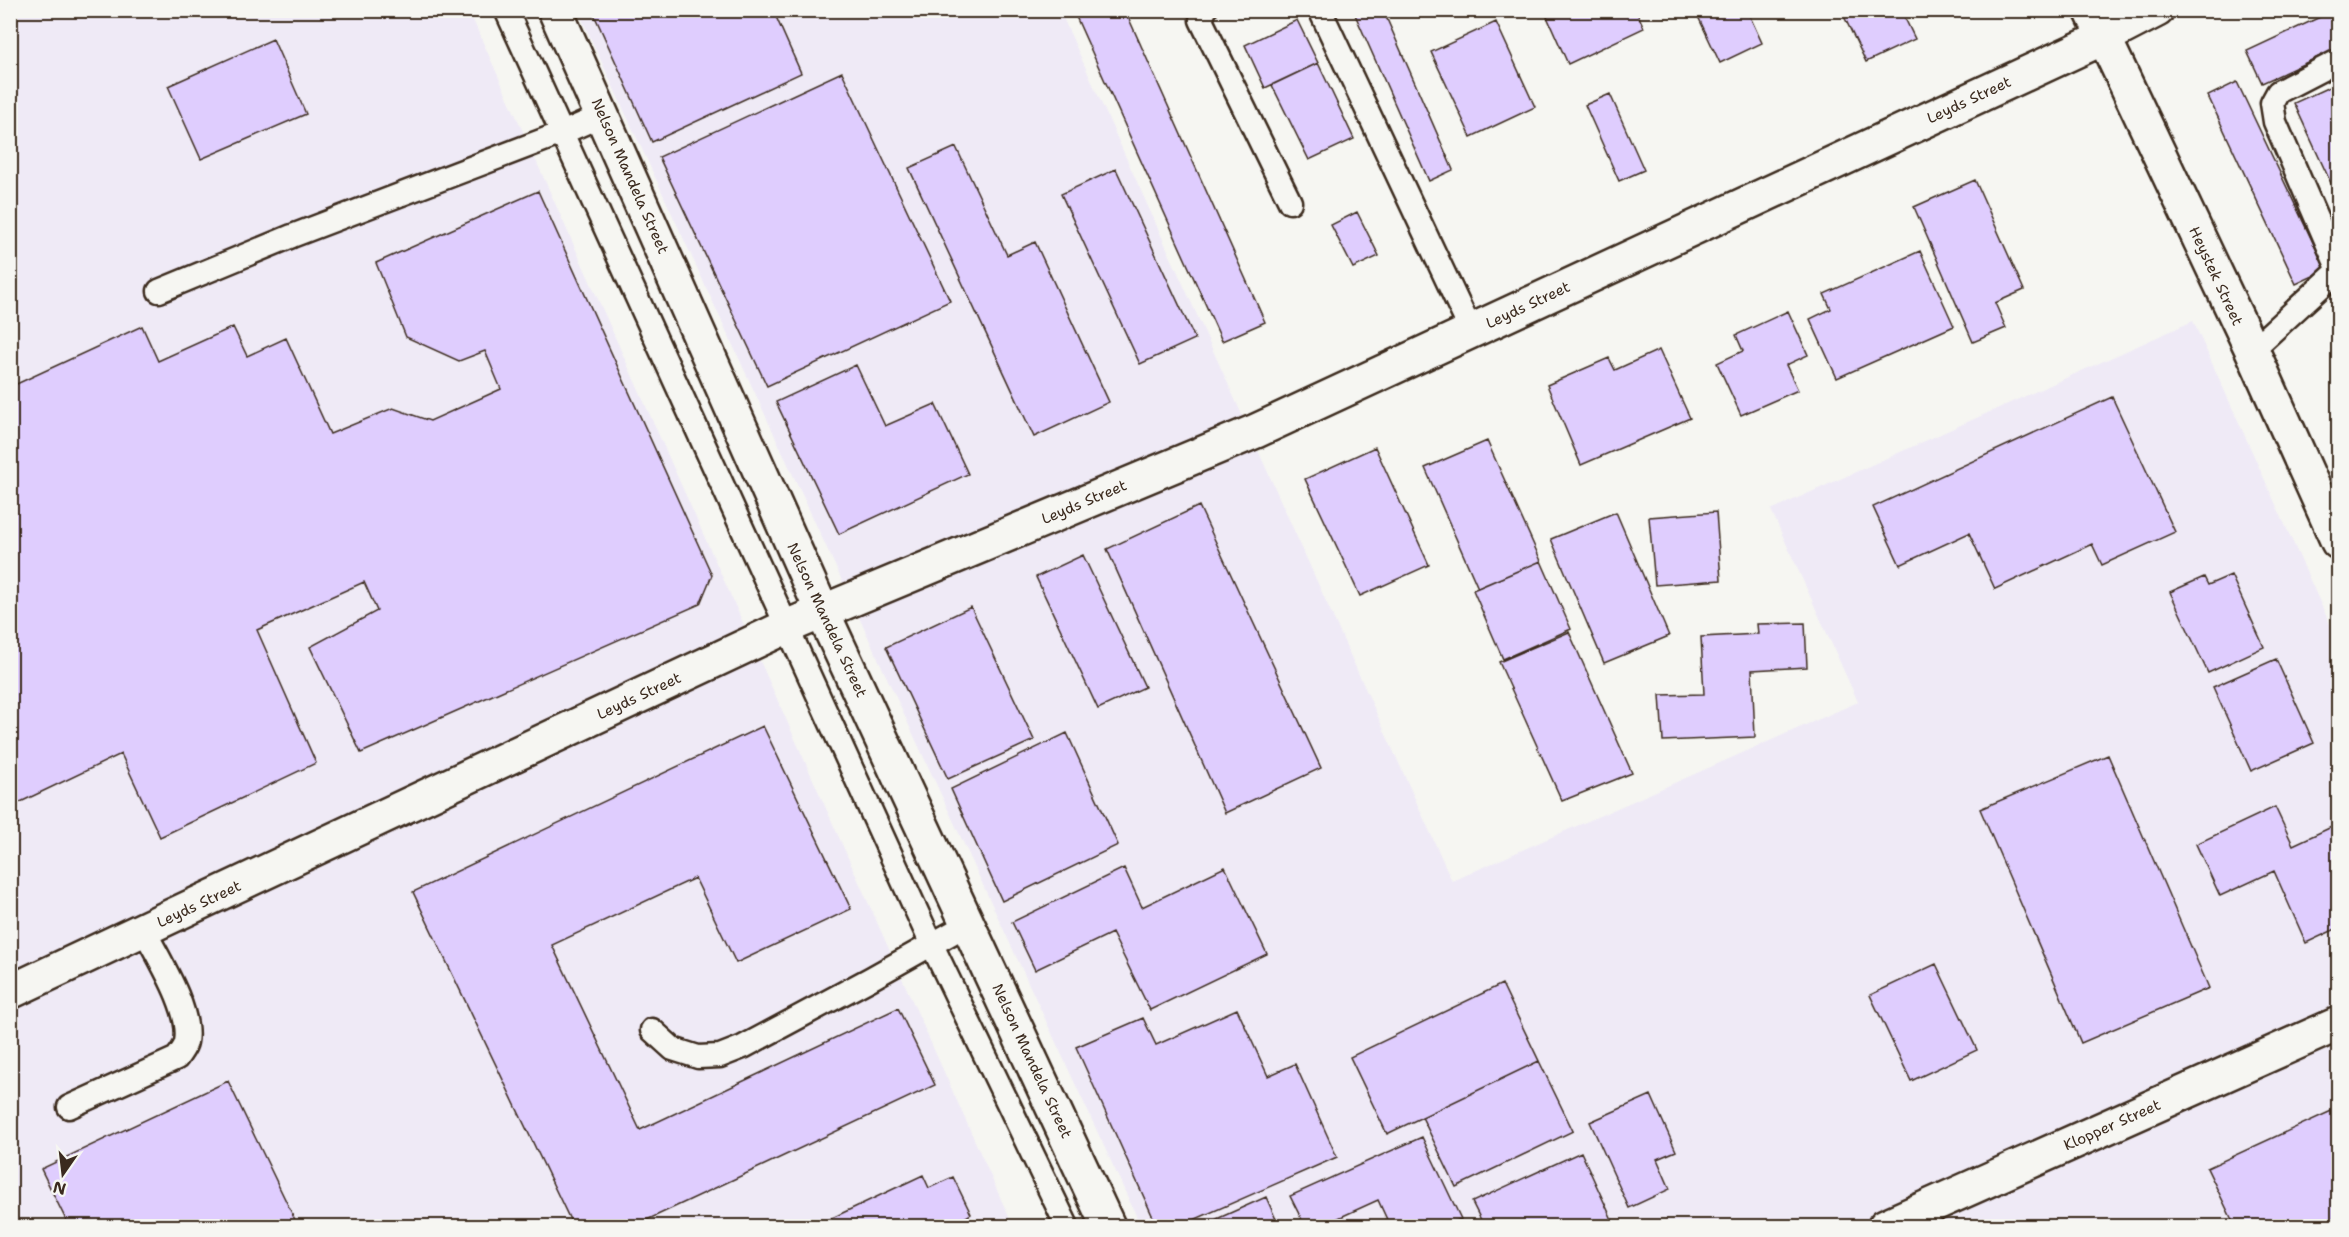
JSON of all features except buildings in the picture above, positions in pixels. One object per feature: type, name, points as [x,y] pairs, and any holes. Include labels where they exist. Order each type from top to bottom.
[{"type":"street","name":"Nelson Mandela Street","points":[[555,10],[822,611],[1108,1227]]},
{"type":"street","name":"Leyds Street","points":[[10,992],[786,627],[1256,431],[1471,332],[2097,24],[2157,10]]},
{"type":"street","name":"Heystek Street","points":[[2097,24],[2252,350],[2338,542]]},
{"type":"street","name":"Klopper Street","points":[[1885,1227],[2338,1024]]},
{"type":"lane","points":[[506,10],[932,945],[1067,1227]]},
{"type":"lane","points":[[1205,10],[1201,20],[1290,202]]},
{"type":"lane","points":[[1320,10],[1471,332]]},
{"type":"lane","points":[[2252,350],[2338,270],[2275,122],[2272,103],[2278,92],[2338,61]]},
{"type":"lane","points":[[159,291],[291,236],[562,134],[603,115]]},
{"type":"lane","points":[[652,1030],[673,1049],[698,1057],[720,1056],[742,1047],[968,924]]},
{"type":"lane","points":[[69,1107],[177,1058],[186,1045],[188,1025],[182,1007],[144,930]]},
{"type":"shaded area","points":[[10,11],[469,11],[1013,1226],[11,1226]]},
{"type":"shaded area","points":[[578,11],[1060,11],[1452,881],[1858,702],[1771,510],[2193,321],[2338,642],[2338,1226],[1141,1226]]}]
